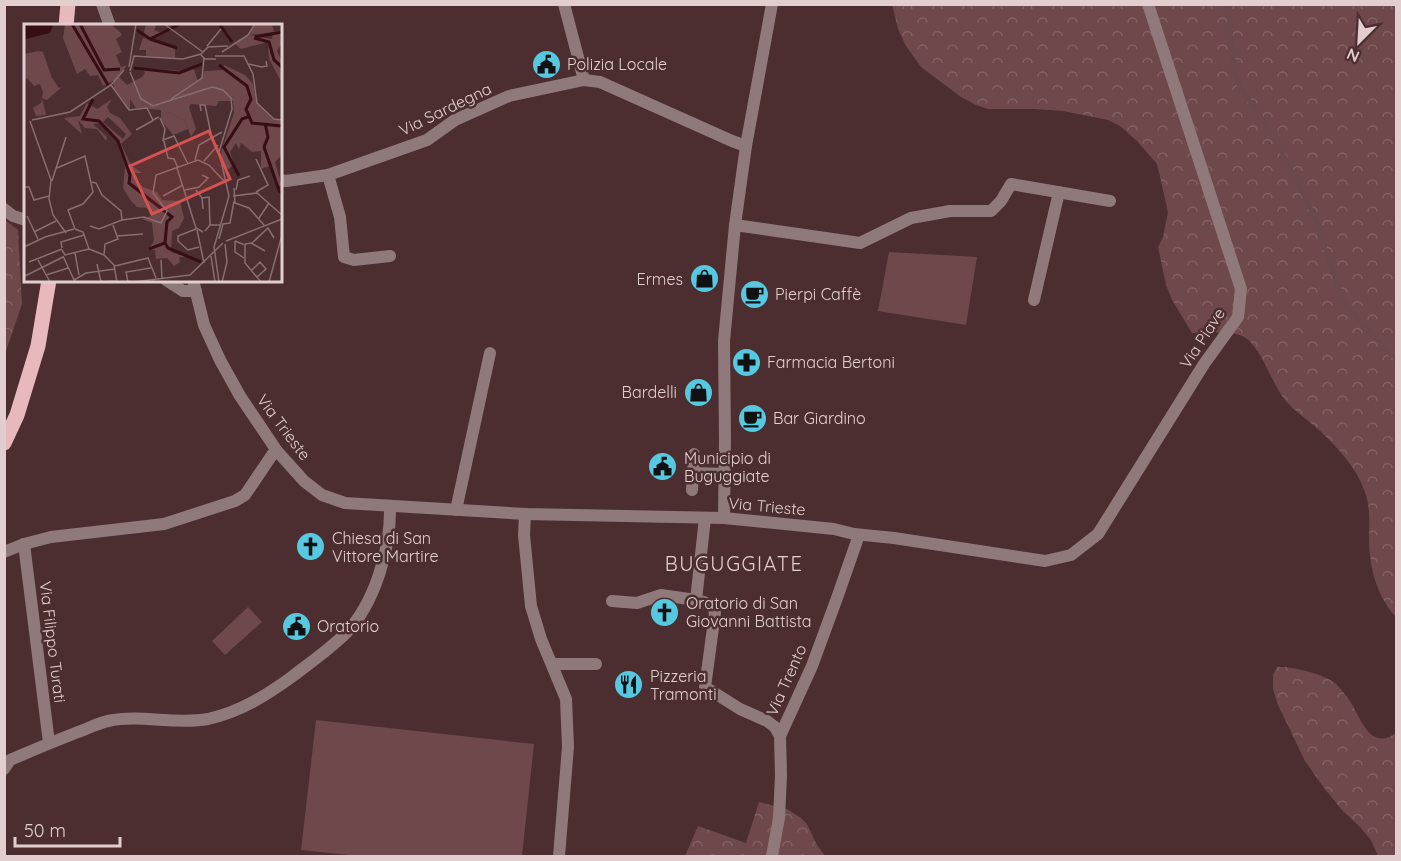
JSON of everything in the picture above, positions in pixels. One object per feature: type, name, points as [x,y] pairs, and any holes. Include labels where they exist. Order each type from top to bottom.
[{"type":"main road","points":[[66,24],[68,4]]},
{"type":"main road","points":[[4,443],[17,415],[38,346],[49,282]]},
{"type":"street","points":[[102,4],[109,24]]},
{"type":"street","points":[[564,4],[584,80]]},
{"type":"street","points":[[724,518],[724,341],[735,225],[746,146],[772,4]]},
{"type":"street","name":"Via Piave","points":[[1071,555],[1098,534],[1204,364],[1238,317],[1241,289],[1148,4]]},
{"type":"street","name":"Via Sardegna","points":[[282,180],[328,175],[427,140],[455,120],[509,96],[584,80],[600,82],[746,146]]},
{"type":"street","points":[[328,175],[340,217],[344,257],[354,260],[390,256]]},
{"type":"street","points":[[735,225],[860,243],[911,218],[950,212],[991,211],[1001,201],[1011,184],[1110,201]]},
{"type":"street","points":[[1034,300],[1059,192]]},
{"type":"street","points":[[4,209],[13,216],[24,219]]},
{"type":"street","points":[[168,282],[183,291],[194,286]]},
{"type":"street","name":"Via Trieste","points":[[194,286],[204,325],[220,360],[240,396],[277,451],[304,481],[322,495],[345,503],[525,514],[724,518],[834,529],[859,535],[894,538],[1045,561],[1071,555]]},
{"type":"street","points":[[456,510],[490,353]]},
{"type":"street","points":[[4,552],[51,537],[164,524],[235,501],[245,495],[277,451]]},
{"type":"street","points":[[692,490],[694,454]]},
{"type":"street","points":[[693,473],[725,474]]},
{"type":"street","points":[[6,762],[106,721],[130,718],[206,719],[234,711],[268,694],[321,655],[348,631],[366,604],[379,576],[387,546],[390,506]]},
{"type":"street","points":[[525,514],[524,535],[531,606],[541,639],[566,699],[568,747],[559,856]]},
{"type":"street","points":[[612,601],[637,603],[661,595],[696,600],[705,518]]},
{"type":"street","name":"Via Trento","points":[[772,856],[779,818],[780,736],[812,666],[859,535]]},
{"type":"street","name":"Via Filippo Turati","points":[[24,544],[49,743]]},
{"type":"street","name":"Via Trento","points":[[696,600],[709,603],[715,613],[705,687],[740,709],[766,721],[775,727],[780,736]]},
{"type":"street","points":[[552,664],[596,664]]},
{"type":"green space","points":[[892,4],[1396,5],[1396,617],[1379,591],[1373,572],[1367,498],[1352,466],[1326,437],[1286,401],[1261,357],[1246,338],[1220,332],[1192,333],[1172,300],[1166,285],[1158,247],[1163,237],[1168,212],[1157,164],[1137,141],[1120,126],[1108,120],[1063,111],[988,109],[961,97],[921,67],[906,46],[898,29]]},
{"type":"green space","points":[[5,220],[18,230],[22,304],[5,354]]},
{"type":"green space","points":[[889,252],[977,257],[966,325],[878,311]]},
{"type":"green space","points":[[248,607],[262,622],[225,655],[212,641]]},
{"type":"green space","points":[[1277,667],[1308,671],[1331,680],[1353,706],[1369,733],[1381,738],[1396,733],[1396,856],[1378,856],[1371,840],[1342,810],[1305,761],[1278,705],[1273,689],[1273,675]]},
{"type":"green space","points":[[316,720],[534,744],[522,856],[358,856],[301,850]]},
{"type":"green space","points":[[759,802],[787,809],[801,818],[807,824],[825,856],[685,856],[698,826],[746,843]]},
{"type":"waterway","points":[[1226,4],[1234,69],[1239,86],[1273,134],[1314,216],[1341,296],[1358,320],[1396,359]]},
{"type":"place","name":"Polizia Locale","points":[[546,64]]},
{"type":"place","name":"Ermes","points":[[704,279]]},
{"type":"place","name":"Pierpi Caffè","points":[[754,294]]},
{"type":"place","name":"Farmacia Bertoni","points":[[746,362]]},
{"type":"place","name":"Bardelli","points":[[698,392]]},
{"type":"place","name":"Bar Giardino","points":[[752,418]]},
{"type":"place","name":"Municipio di Buguggiate","points":[[663,467]]},
{"type":"place","name":"Chiesa di San Vittore Martire","points":[[311,547]]},
{"type":"place","name":"Oratorio di San Giovanni Battista","points":[[665,612]]},
{"type":"place","name":"Oratorio","points":[[296,626]]},
{"type":"place","name":"Pizzeria Tramonti","points":[[629,685]]},
{"type":"district","name":"BUGUGGIATE","points":[[734,563]]}]
